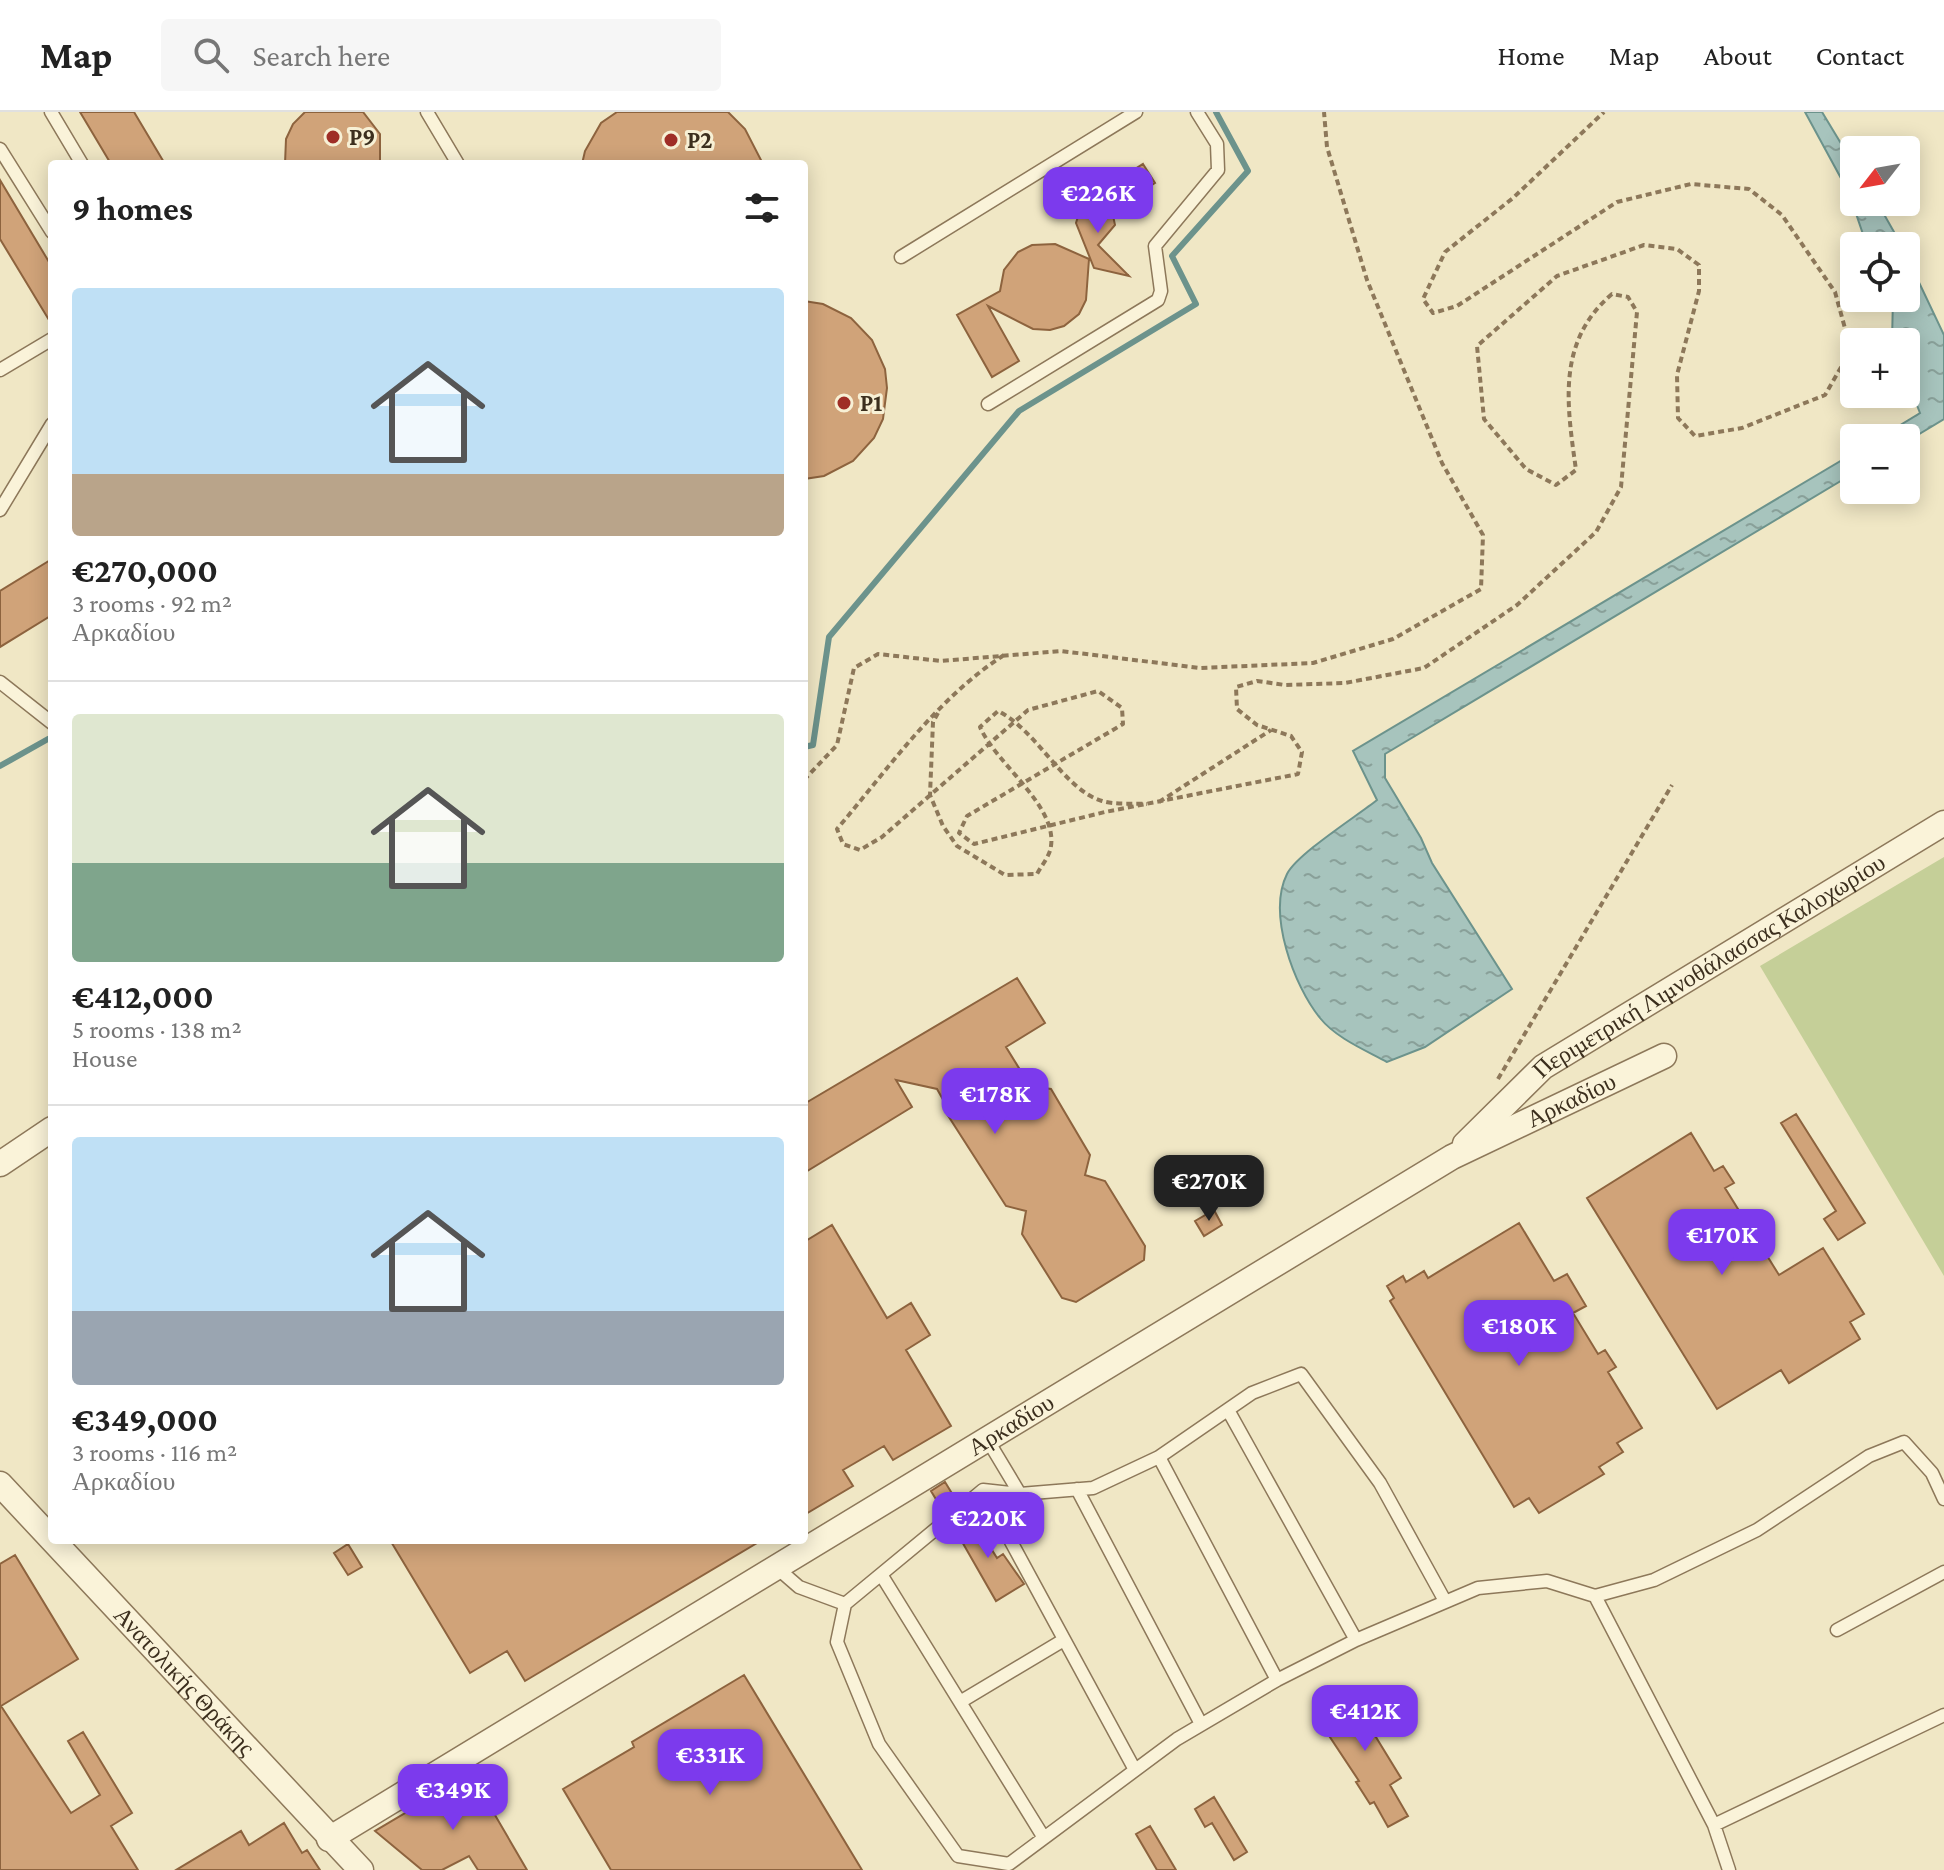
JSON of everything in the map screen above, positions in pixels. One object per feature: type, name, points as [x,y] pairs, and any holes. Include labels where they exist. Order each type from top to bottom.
[{"type":"street","name":"Περιμετρική Λιμνοθάλασσας Καλοχωρίου","points":[[1452,1157],[1543,1067],[1944,823]]},
{"type":"street","name":"Αρκαδίου","points":[[329,1839],[1452,1157],[1664,1056]]},
{"type":"street","points":[[0,1164],[48,1132]]},
{"type":"street","name":"Ανατολικής Θράκης","points":[[2,1488],[48,1537]]},
{"type":"street","name":"Ανατολικής Θράκης","points":[[54,1544],[361,1870]]},
{"type":"lane","points":[[51,112],[80,160]]},
{"type":"lane","points":[[427,112],[456,160]]},
{"type":"lane","points":[[901,257],[1136,112]]},
{"type":"lane","points":[[988,404],[1158,300],[1161,291],[1155,246],[1218,170],[1217,144],[1197,112]]},
{"type":"lane","points":[[0,149],[48,226]]},
{"type":"lane","points":[[0,370],[48,341]]},
{"type":"lane","points":[[0,510],[48,431]]},
{"type":"lane","points":[[0,682],[48,720]]},
{"type":"lane","points":[[1445,1601],[1380,1483],[1301,1374],[1252,1393],[1159,1457],[1093,1488],[1020,1494],[983,1490],[929,1531],[882,1576],[845,1604],[837,1642],[879,1744],[958,1856],[1009,1864],[1201,1724],[1277,1680],[1356,1640],[1478,1588],[1547,1581],[1595,1596],[1654,1580],[1744,1536],[1869,1456],[1904,1442],[1932,1473],[1944,1499]]},
{"type":"lane","points":[[1228,1410],[1356,1640]]},
{"type":"lane","points":[[987,1439],[1020,1494]]},
{"type":"lane","points":[[1159,1457],[1277,1680]]},
{"type":"lane","points":[[1077,1489],[1201,1724]]},
{"type":"lane","points":[[983,1490],[1062,1641],[1135,1770]]},
{"type":"lane","points":[[776,1567],[799,1587],[845,1604]]},
{"type":"lane","points":[[1837,1630],[1944,1572]]},
{"type":"lane","points":[[882,1576],[1044,1838]]},
{"type":"lane","points":[[1595,1596],[1714,1825],[1729,1870]]},
{"type":"lane","points":[[960,1702],[1062,1641]]},
{"type":"lane","points":[[1714,1825],[1944,1715]]},
{"type":"path","points":[[808,776],[837,745],[854,668],[878,654],[941,661],[1061,651],[1200,668],[1313,663],[1393,639],[1481,589],[1483,535],[1442,463],[1367,280],[1327,147],[1324,112]]},
{"type":"path","points":[[1004,655],[974,675],[942,706],[837,829],[843,844],[860,850],[882,837],[1028,710],[1098,691],[1122,708],[1123,724],[967,816],[959,833],[974,844],[1298,774],[1302,752],[1291,736],[1257,725],[1237,709],[1236,687],[1257,681],[1285,685],[1345,683],[1424,668],[1517,605],[1596,532],[1621,487],[1637,312],[1628,297],[1612,294],[1594,310],[1578,337],[1566,399],[1576,470],[1556,485],[1526,469],[1484,419],[1477,346],[1557,276],[1644,245],[1677,249],[1699,265],[1699,291],[1677,375],[1678,418],[1695,436],[1742,428],[1825,395],[1851,350],[1835,292],[1782,215],[1749,189],[1691,184],[1617,202],[1457,306],[1433,313],[1423,299],[1445,252],[1513,198],[1604,112]]},
{"type":"path","points":[[942,706],[933,722],[930,795],[943,826],[957,846],[1005,875],[1037,874],[1051,849],[1051,825],[1021,783],[987,744],[980,727],[998,711],[1016,720],[1061,771],[1101,801],[1154,805],[1271,730]]},
{"type":"path","points":[[1491,1091],[1672,785]]},
{"type":"green space","points":[[1944,857],[1944,1276],[1760,966]]},
{"type":"water","points":[[1805,112],[1822,112],[1840,142],[1840,176]]},
{"type":"water","points":[[1857,216],[1885,216],[1894,232],[1862,232]]},
{"type":"water","points":[[1920,284],[1944,335],[1944,419],[1920,434],[1920,424],[1902,424],[1920,413],[1920,328],[1892,328],[1893,312],[1920,312]]},
{"type":"water","points":[[1840,461],[1840,481],[1385,754],[1385,778],[1421,838],[1432,863],[1512,989],[1425,1047],[1387,1062],[1334,1032],[1320,1018],[1301,988],[1282,929],[1280,909],[1287,874],[1302,856],[1377,800],[1353,751]]},
{"type":"building","points":[[80,112],[134,112],[163,160],[109,160]]},
{"type":"building","name":"P9","points":[[305,112],[363,112],[380,134],[380,160],[285,160],[286,139],[293,124]]},
{"type":"building","name":"P2","points":[[617,112],[728,112],[745,129],[761,160],[583,160],[601,123]]},
{"type":"building","points":[[1143,164],[1155,183],[1139,193],[1127,174]]},
{"type":"building","points":[[0,180],[48,260],[48,318],[0,239]]},
{"type":"building","points":[[1092,202],[1100,202],[1112,211],[1115,225],[1098,245],[1129,276],[1094,268],[1076,223],[1080,210]]},
{"type":"building","points":[[1055,244],[1089,259],[1086,300],[1079,314],[1064,326],[1050,330],[1033,329],[988,306],[1019,361],[992,377],[957,315],[1000,291],[1004,270],[1018,252],[1032,245]]},
{"type":"building","name":"P1","points":[[808,302],[823,304],[851,318],[872,340],[885,369],[887,388],[883,419],[874,438],[853,461],[824,476],[808,478]]},
{"type":"building","points":[[48,561],[48,617],[0,647],[0,591]]},
{"type":"building","points":[[1017,978],[1045,1023],[1006,1047],[1030,1086],[1051,1089],[1090,1155],[1085,1175],[1105,1181],[1145,1246],[1144,1260],[1076,1302],[1062,1298],[1022,1234],[1026,1211],[1006,1206],[947,1114],[950,1112],[937,1089],[896,1080],[912,1107],[808,1171],[808,1102]]},
{"type":"building","points":[[1796,1114],[1865,1223],[1838,1240],[1824,1219],[1836,1211],[1781,1123]]},
{"type":"building","points":[[1691,1133],[1714,1171],[1723,1166],[1734,1183],[1725,1188],[1779,1275],[1823,1248],[1864,1314],[1850,1322],[1860,1339],[1789,1383],[1781,1370],[1717,1409],[1587,1198]]},
{"type":"building","points":[[1214,1210],[1222,1225],[1204,1236],[1195,1221]]},
{"type":"building","points":[[1519,1223],[1554,1281],[1567,1274],[1586,1306],[1573,1313],[1598,1354],[1605,1350],[1616,1367],[1608,1372],[1642,1428],[1617,1443],[1623,1452],[1599,1467],[1604,1474],[1539,1513],[1529,1498],[1514,1507],[1390,1301],[1394,1298],[1387,1286],[1403,1276],[1406,1282],[1424,1271],[1428,1278]]},
{"type":"building","points":[[832,1225],[887,1318],[911,1303],[930,1335],[906,1350],[951,1426],[893,1460],[884,1446],[843,1470],[853,1486],[808,1513],[808,1240]]},
{"type":"building","points":[[945,1482],[956,1500],[943,1511],[931,1491]]},
{"type":"building","points":[[969,1513],[997,1558],[1003,1554],[1024,1584],[996,1601],[953,1526]]},
{"type":"building","points":[[348,1544],[362,1567],[348,1575],[334,1553]]},
{"type":"building","points":[[392,1544],[755,1544],[525,1681],[507,1651],[470,1673]]},
{"type":"building","points":[[15,1555],[78,1659],[1,1706],[71,1813],[100,1795],[68,1741],[83,1732],[132,1813],[111,1826],[138,1870],[0,1870],[0,1564]]},
{"type":"building","points":[[744,1675],[862,1870],[611,1870],[563,1789],[634,1747],[632,1742]]},
{"type":"building","points":[[1362,1689],[1382,1722],[1371,1729],[1401,1778],[1390,1785],[1408,1816],[1388,1827],[1374,1802],[1370,1804],[1356,1782],[1359,1781],[1316,1716]]},
{"type":"building","points":[[471,1774],[527,1870],[478,1870],[469,1856],[442,1870],[422,1870],[375,1831]]},
{"type":"building","points":[[1214,1797],[1247,1852],[1234,1860],[1212,1823],[1205,1827],[1195,1809]]},
{"type":"building","points":[[284,1823],[302,1853],[307,1850],[320,1870],[176,1870],[241,1831],[249,1845]]},
{"type":"building","points":[[1150,1826],[1176,1870],[1157,1870],[1136,1834]]},
{"type":"waterway","points":[[808,746],[813,745],[829,637],[1019,411],[1196,304],[1172,256],[1248,171],[1216,112]]},
{"type":"waterway","points":[[0,766],[48,739]]},
{"type":"place","name":"P9","points":[[333,137]]},
{"type":"place","name":"P2","points":[[671,140]]},
{"type":"place","name":"P1","points":[[844,403]]}]
